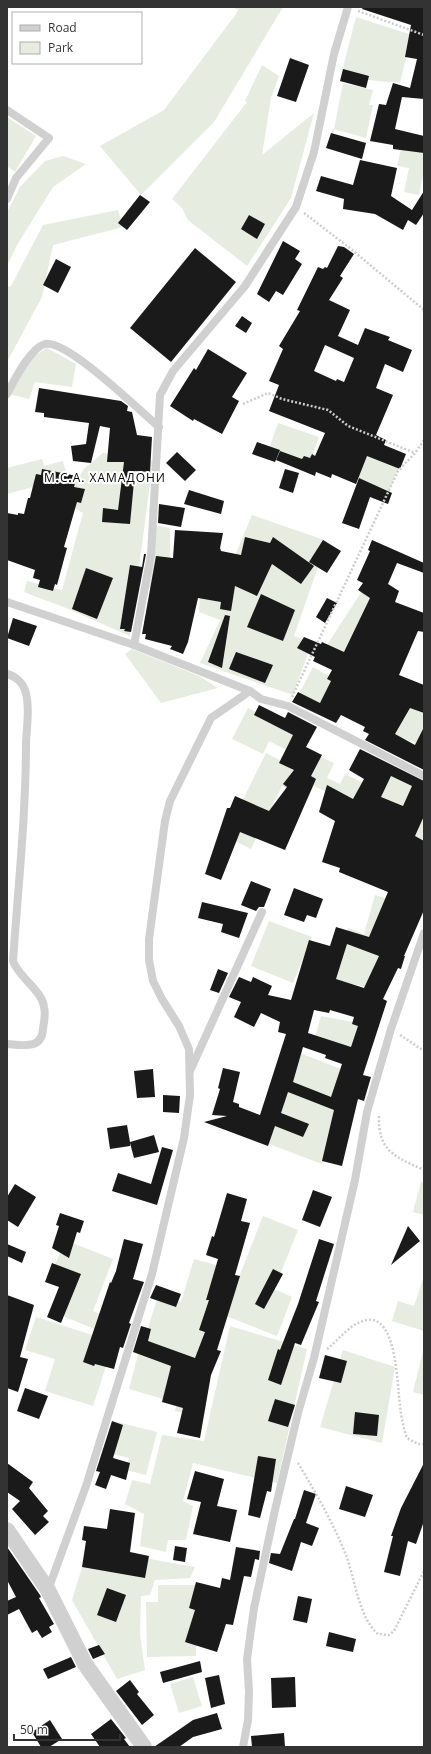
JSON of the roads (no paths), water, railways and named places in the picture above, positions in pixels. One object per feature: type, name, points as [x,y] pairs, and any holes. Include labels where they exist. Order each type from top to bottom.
[{"type":"street","points":[[7,1530],[48,1590],[85,1664],[144,1747]]},
{"type":"lane","points":[[134,645],[151,555],[160,395],[173,371],[245,286],[296,207],[314,152],[334,54],[348,7]]},
{"type":"lane","points":[[7,110],[49,138],[16,178],[7,200]]},
{"type":"lane","points":[[7,394],[22,367],[34,352],[44,344],[53,344],[64,348],[95,372],[159,427]]},
{"type":"lane","points":[[7,602],[134,645],[250,691],[260,699],[288,706],[424,776]]},
{"type":"lane","points":[[7,674],[21,683],[25,690],[27,702],[26,756],[13,961],[16,969],[34,989],[44,1007],[43,1035],[37,1043],[28,1045],[7,1044]]},
{"type":"lane","points":[[48,1590],[86,1486],[152,1274],[184,1138],[190,1095],[189,1049],[179,1026],[153,982],[149,960],[149,939],[165,821],[170,801],[211,718],[250,691]]},
{"type":"lane","points":[[190,1071],[262,912]]},
{"type":"lane","points":[[243,1747],[248,1720],[249,1691],[247,1659],[254,1608],[289,1449],[314,1358],[355,1180],[367,1112],[391,1029],[424,933]]},
{"type":"district","name":"М.С.А. ХАМАДОНИ","points":[[105,478]]}]
